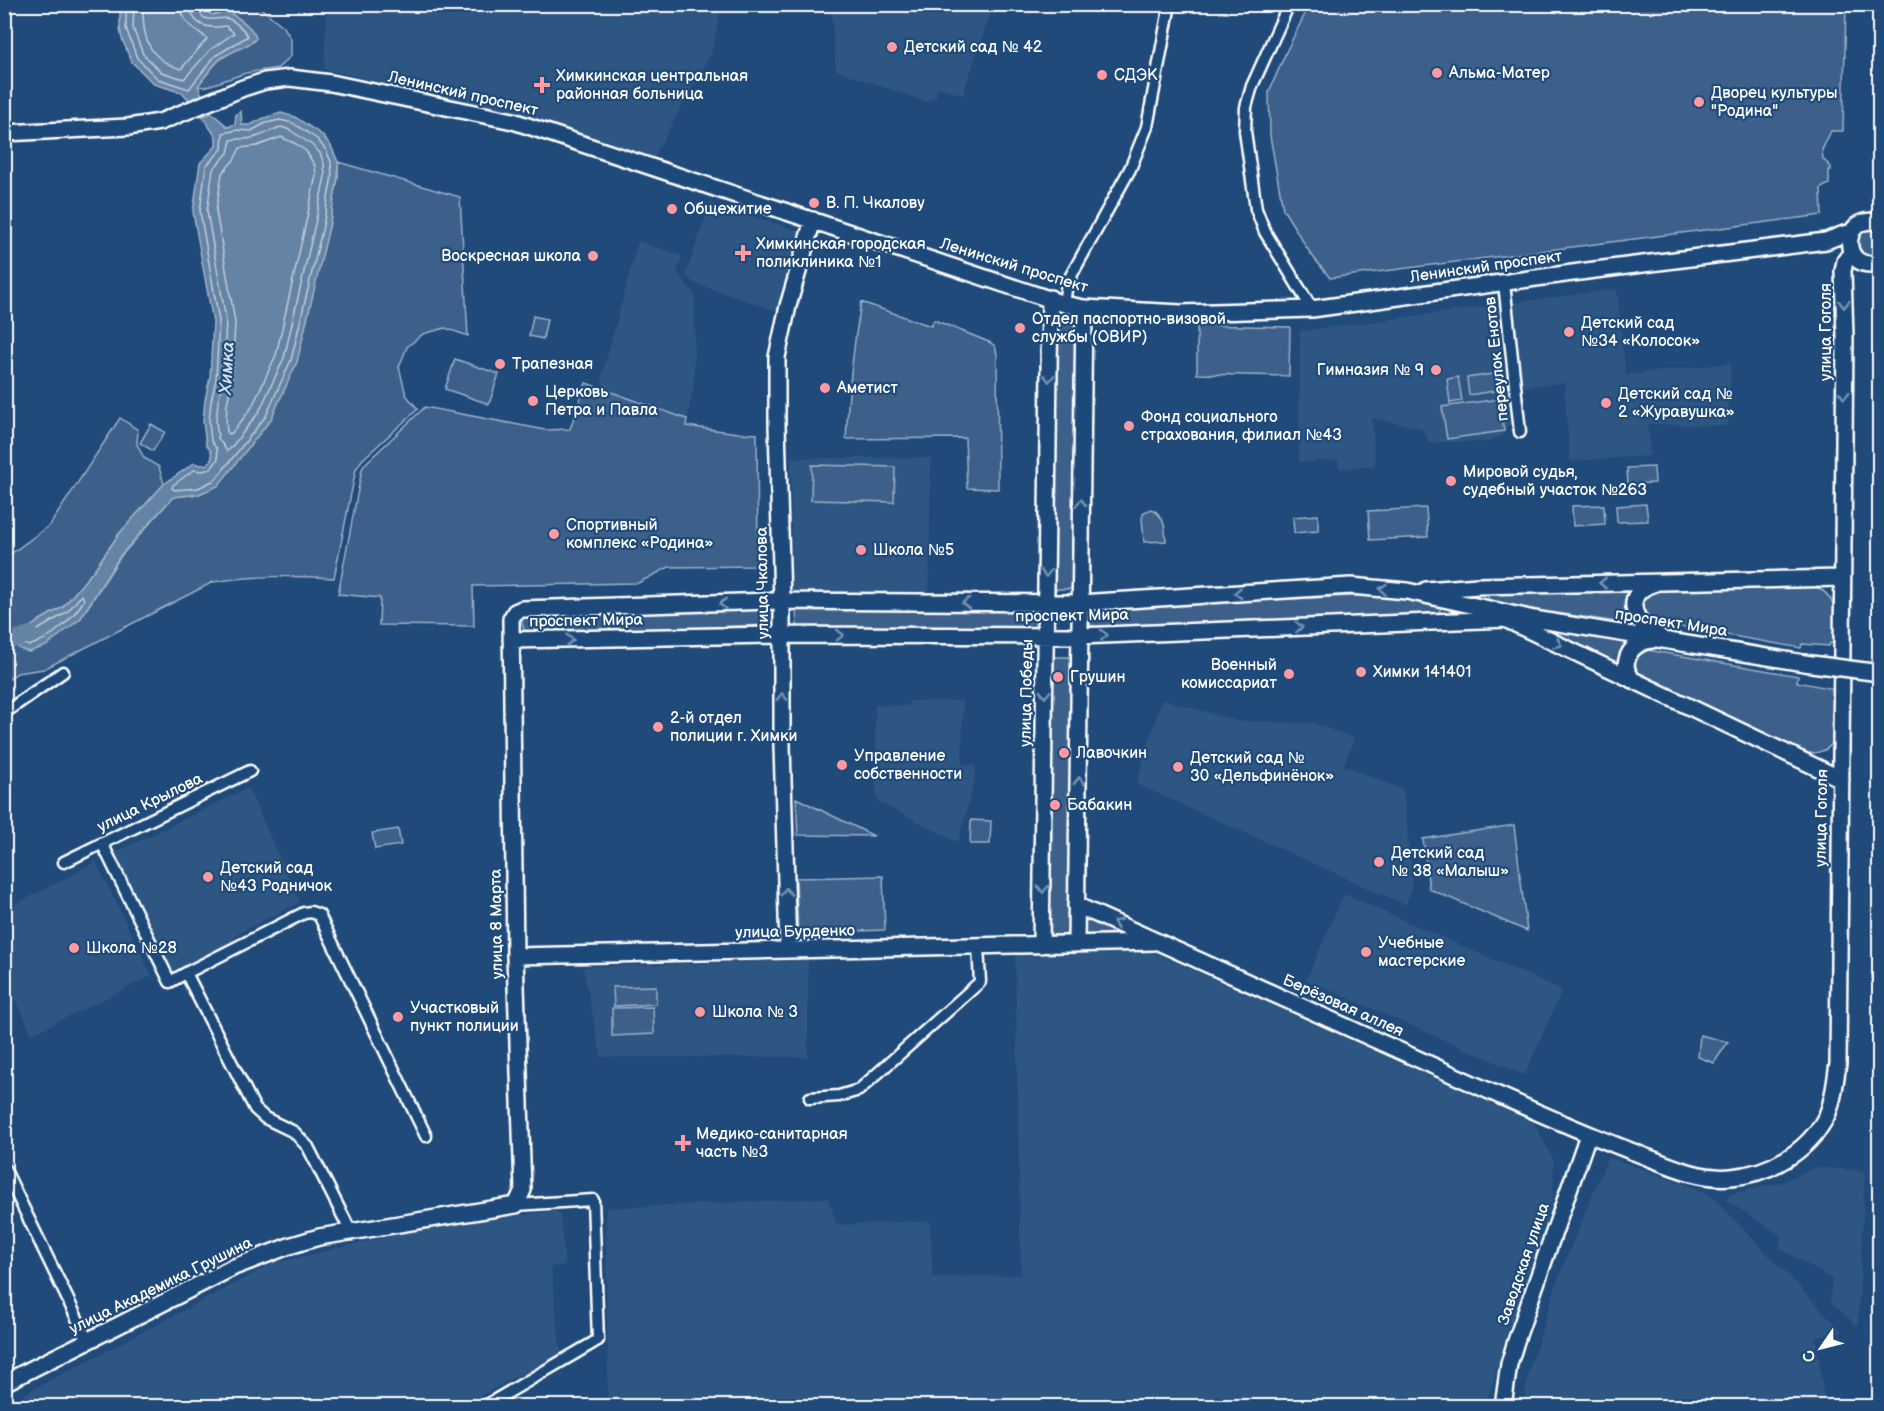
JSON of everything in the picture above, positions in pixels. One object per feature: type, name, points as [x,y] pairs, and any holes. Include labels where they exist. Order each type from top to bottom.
[{"type":"street","points":[[1057,301],[1130,169],[1147,127],[1170,4]]},
{"type":"street","points":[[1289,4],[1252,86],[1246,107],[1245,131],[1257,209],[1265,232],[1312,309]]},
{"type":"street","name":"Ленинский проспект","points":[[4,133],[128,127],[160,122],[265,81],[290,78],[331,83],[513,120],[1084,308],[1181,313],[1312,309],[1826,241],[1842,247],[1849,242],[1859,261],[1880,262]]},
{"type":"street","name":"улица Чкалова","points":[[788,950],[782,745],[782,601],[777,357],[788,306],[813,220]]},
{"type":"street","points":[[1849,242],[1854,228],[1862,223],[1872,221],[1880,223]]},
{"type":"street","name":"улица Гоголя","points":[[1588,1135],[1687,1172],[1723,1177],[1742,1175],[1773,1166],[1803,1147],[1820,1127],[1831,1104],[1838,1064],[1845,337],[1843,271],[1849,242]]},
{"type":"street","name":"переулок Енотов","points":[[1504,283],[1520,432]]},
{"type":"street","name":"улица Победы","points":[[1041,945],[1046,603],[1057,301]]},
{"type":"street","points":[[1076,944],[1084,308]]},
{"type":"street","points":[[1407,591],[1478,586],[1842,578]]},
{"type":"street","points":[[1662,582],[1641,589],[1636,597],[1634,611],[1644,627],[1667,640]]},
{"type":"street","name":"проспект Мира","points":[[1533,619],[1079,636],[782,635],[511,640],[511,619],[515,612],[522,609],[782,601],[1079,603],[1351,586],[1407,591],[1533,619],[1804,663],[1880,673]]},
{"type":"street","points":[[1505,619],[1841,779]]},
{"type":"street","name":"улица 8 Марта","points":[[511,640],[515,956],[523,1190],[516,1204]]},
{"type":"street","points":[[1632,680],[1625,664],[1632,649],[1646,640],[1667,640]]},
{"type":"street","points":[[4,713],[63,672]]},
{"type":"street","name":"улица Крылова","points":[[64,862],[250,771]]},
{"type":"street","points":[[102,843],[170,982],[304,913],[311,912],[319,915],[426,1136]]},
{"type":"street","points":[[1076,904],[1158,942]]},
{"type":"street","name":"Берёзовая аллея","points":[[1076,944],[1158,942],[1588,1135]]},
{"type":"street","name":"улица Бурденко","points":[[515,956],[1076,944]]},
{"type":"street","points":[[810,1098],[839,1096],[859,1090],[921,1036],[980,982],[978,946]]},
{"type":"street","points":[[186,973],[255,1109],[265,1118],[294,1132],[308,1147],[351,1232]]},
{"type":"street","name":"Заводская улица","points":[[1503,1407],[1509,1364],[1516,1341],[1588,1135]]},
{"type":"street","points":[[4,1168],[88,1341]]},
{"type":"street","points":[[485,1407],[598,1340],[593,1200],[516,1204]]},
{"type":"street","name":"улица Академика Грушина","points":[[4,1383],[234,1267],[289,1246],[319,1237],[516,1204]]},
{"type":"shaded area","points":[[831,4],[993,5],[963,95],[938,87],[936,97],[926,102],[836,70]]},
{"type":"shaded area","points":[[1310,4],[1846,5],[1843,131],[1831,131],[1822,150],[1823,159],[1831,170],[1829,170],[1829,184],[1821,188],[1822,215],[1330,278],[1310,253],[1283,209],[1270,136],[1269,92]]},
{"type":"shaded area","points":[[203,5],[257,5],[284,27],[291,39],[291,56],[278,68],[246,73],[205,87],[197,86],[219,60],[253,42],[228,12],[212,15],[205,10]]},
{"type":"shaded area","name":"Химкинская центральная районная больница","points":[[327,5],[722,5],[711,54],[651,162],[515,114],[324,69]]},
{"type":"shaded area","points":[[338,162],[460,197],[468,336],[445,328],[423,334],[407,347],[399,367],[406,395],[418,409],[362,460],[356,469],[334,578],[243,578],[213,582],[44,669],[17,673],[5,682],[4,559],[50,525],[120,418],[138,430],[137,444],[144,458],[159,467],[164,484],[119,534],[94,570],[63,607],[12,640],[80,619],[121,556],[173,497],[199,494],[218,485],[271,419],[329,227],[338,177]]},
{"type":"shaded area","name":"Химкинская городская поликлиника №1","points":[[710,203],[800,231],[777,311],[693,283],[686,274]]},
{"type":"shaded area","points":[[1865,229],[1879,231],[1879,254],[1867,256],[1857,249],[1857,236]]},
{"type":"shaded area","points":[[638,241],[682,256],[677,272],[695,295],[694,386],[687,419],[605,390],[601,379]]},
{"type":"shaded area","points":[[1617,289],[1626,375],[1731,363],[1728,426],[1648,424],[1650,456],[1570,461],[1564,383],[1522,387],[1512,303]]},
{"type":"shaded area","points":[[861,302],[931,326],[934,320],[995,346],[997,354],[998,489],[967,488],[965,438],[846,439],[851,370]]},
{"type":"shaded area","name":"Гимназия № 9","points":[[1497,305],[1510,422],[1503,435],[1489,442],[1429,442],[1421,428],[1372,418],[1375,466],[1339,469],[1338,460],[1299,462],[1300,331]]},
{"type":"shaded area","points":[[533,316],[547,319],[543,339],[529,336]]},
{"type":"shaded area","points":[[1058,316],[1073,316],[1077,322],[1073,589],[1050,589],[1054,322]]},
{"type":"shaded area","points":[[1197,325],[1290,327],[1289,376],[1197,374]]},
{"type":"shaded area","points":[[455,359],[499,374],[489,404],[445,389]]},
{"type":"shaded area","points":[[1499,373],[1501,390],[1469,395],[1467,378]]},
{"type":"shaded area","points":[[1458,377],[1462,401],[1450,403],[1447,379]]},
{"type":"shaded area","name":"Спортивный комплекс «Родина»","points":[[586,383],[687,419],[686,426],[757,434],[758,566],[669,567],[638,583],[473,586],[474,626],[379,625],[380,598],[338,594],[362,469],[425,407],[545,430],[570,429]]},
{"type":"shaded area","points":[[1499,399],[1504,431],[1447,439],[1442,407]]},
{"type":"shaded area","points":[[151,424],[165,432],[153,451],[140,443]]},
{"type":"shaded area","name":"Школа №5","points":[[791,458],[931,458],[929,593],[792,593]]},
{"type":"shaded area","points":[[812,465],[895,467],[894,502],[811,500]]},
{"type":"shaded area","points":[[1654,467],[1655,483],[1628,484],[1627,468]]},
{"type":"shaded area","points":[[1646,504],[1648,521],[1617,522],[1616,506]]},
{"type":"shaded area","points":[[1604,505],[1605,524],[1573,526],[1572,506]]},
{"type":"shaded area","points":[[1426,508],[1428,537],[1370,540],[1368,511]]},
{"type":"shaded area","points":[[1152,509],[1162,519],[1166,541],[1144,542],[1142,518],[1144,512]]},
{"type":"shaded area","points":[[1318,515],[1318,531],[1294,533],[1293,517]]},
{"type":"shaded area","points":[[1811,585],[1820,589],[1832,601],[1836,617],[1837,644],[1830,643],[1829,646],[1802,644],[1801,648],[1670,625],[1661,630],[1649,622],[1641,608],[1645,596],[1651,589]]},
{"type":"shaded area","points":[[1630,589],[1626,609],[1631,624],[1490,603],[1487,600],[1489,592]]},
{"type":"shaded area","points":[[1379,595],[1438,605],[1440,611],[1437,613],[1100,628],[1091,625],[1089,621],[1089,610],[1095,607]]},
{"type":"shaded area","points":[[796,605],[1035,607],[1035,630],[797,630]]},
{"type":"shaded area","points":[[769,608],[770,625],[527,634],[522,623],[527,613],[557,612],[558,626],[575,625],[575,615]]},
{"type":"shaded area","points":[[1535,628],[1631,642],[1623,667]]},
{"type":"shaded area","points":[[1647,650],[1798,676],[1797,682],[1834,689],[1834,741],[1819,752],[1799,752],[1638,677],[1633,665],[1636,657]]},
{"type":"shaded area","points":[[1049,657],[1071,657],[1069,932],[1064,935],[1052,935],[1047,931]]},
{"type":"shaded area","points":[[1162,699],[1237,721],[1313,723],[1354,738],[1344,765],[1403,790],[1412,873],[1411,890],[1406,905],[1136,784]]},
{"type":"shaded area","points":[[909,701],[963,701],[962,765],[975,765],[975,779],[958,842],[879,802],[876,793],[875,705],[908,706]]},
{"type":"shaded area","name":"Детский сад №43 Родничок","points":[[248,788],[300,902],[237,934],[233,941],[172,971],[114,853]]},
{"type":"shaded area","points":[[796,798],[874,836],[798,835]]},
{"type":"shaded area","points":[[971,820],[991,821],[990,844],[970,844]]},
{"type":"shaded area","points":[[1514,825],[1527,931],[1429,889],[1423,839]]},
{"type":"shaded area","points":[[398,829],[401,845],[375,849],[372,833]]},
{"type":"shaded area","name":"Школа №28","points":[[96,862],[152,976],[32,1034],[5,977],[5,950],[13,945],[5,929],[5,910]]},
{"type":"shaded area","points":[[883,876],[885,930],[798,933],[796,878]]},
{"type":"shaded area","points":[[1344,894],[1562,990],[1525,1075],[1306,980]]},
{"type":"shaded area","points":[[1089,916],[1111,926],[1110,937],[1083,937],[1082,925]]},
{"type":"shaded area","points":[[1142,947],[1534,1123],[1554,1161],[1553,1200],[1506,1336],[1490,1393],[1486,1399],[1486,1406],[608,1406],[606,1208],[828,1198],[837,1225],[930,1221],[933,1277],[1021,1275],[1015,951]]},
{"type":"shaded area","name":"Школа № 3","points":[[808,960],[808,1057],[601,1057],[583,967]]},
{"type":"shaded area","points":[[656,986],[656,1004],[614,1006],[613,987]]},
{"type":"shaded area","points":[[653,1007],[654,1034],[612,1036],[612,1008]]},
{"type":"shaded area","points":[[1700,1035],[1728,1042],[1714,1063],[1698,1057]]},
{"type":"shaded area","points":[[1608,1157],[1709,1193],[1843,1332],[1816,1337],[1825,1406],[1523,1406],[1530,1367],[1559,1276]]},
{"type":"shaded area","points":[[1815,1167],[1865,1171],[1858,1327],[1830,1301],[1832,1279],[1779,1248],[1781,1236],[1726,1200],[1730,1194],[1780,1183]]},
{"type":"shaded area","points":[[555,1211],[560,1215],[565,1265],[551,1267],[561,1354],[541,1367],[508,1380],[464,1406],[5,1406],[274,1263],[428,1227]]},
{"type":"water","points":[[120,5],[203,5],[205,10],[212,15],[228,12],[248,26],[256,38],[216,63],[198,86],[204,99],[192,104],[183,93],[154,84],[132,62],[122,39]]},
{"type":"water","points":[[241,111],[242,125],[250,125],[281,113],[295,117],[322,135],[331,146],[338,162],[338,177],[329,227],[297,362],[271,419],[218,486],[199,494],[173,497],[120,556],[80,619],[46,646],[29,652],[20,649],[12,640],[63,607],[94,570],[119,534],[164,484],[194,463],[208,464],[212,458],[211,451],[206,445],[203,421],[210,378],[213,322],[193,212],[200,163],[216,146],[216,137],[202,116],[212,113],[228,127],[235,124],[236,115]]},
{"type":"waterway","name":"Химка","points":[[4,644],[31,634]]},
{"type":"place","name":"Детский сад № 42","points":[[892,47]]},
{"type":"place","name":"Альма-Матер","points":[[1437,73]]},
{"type":"place","name":"СДЭК","points":[[1102,75]]},
{"type":"place","name":"Химкинская центральная районная больница","points":[[542,85]]},
{"type":"place","name":"Дворец культуры \"Родина\"","points":[[1699,102]]},
{"type":"place","name":"В. П. Чкалову","points":[[814,203]]},
{"type":"place","name":"Общежитие","points":[[672,209]]},
{"type":"place","name":"Химкинская городская поликлиника №1","points":[[743,253]]},
{"type":"place","name":"Воскресная школа","points":[[593,256]]},
{"type":"place","name":"Отдел паспортно-визовой службы (ОВИР)","points":[[1020,328]]},
{"type":"place","name":"Детский сад №34 «Колосок»","points":[[1569,332]]},
{"type":"place","name":"Трапезная","points":[[500,364]]},
{"type":"place","name":"Гимназия № 9","points":[[1436,370]]},
{"type":"place","name":"Аметист","points":[[825,388]]},
{"type":"place","name":"Церковь Петра и Павла","points":[[533,401]]},
{"type":"place","name":"Детский сад № 2 «Журавушка»","points":[[1606,403]]},
{"type":"place","name":"Фонд социального страхования, филиал №43","points":[[1129,426]]},
{"type":"place","name":"Мировой судья, судебный участок №263","points":[[1451,481]]},
{"type":"place","name":"Спортивный комплекс «Родина»","points":[[554,534]]},
{"type":"place","name":"Школа №5","points":[[861,550]]},
{"type":"place","name":"Химки 141401","points":[[1361,672]]},
{"type":"place","name":"Военный комиссариат","points":[[1289,674]]},
{"type":"place","name":"Грушин","points":[[1058,677]]},
{"type":"place","name":"2-й отдел полиции г. Химки","points":[[658,727]]},
{"type":"place","name":"Лавочкин","points":[[1064,753]]},
{"type":"place","name":"Управление собственности","points":[[842,765]]},
{"type":"place","name":"Детский сад № 30 «Дельфинёнок»","points":[[1178,767]]},
{"type":"place","name":"Бабакин","points":[[1055,805]]},
{"type":"place","name":"Детский сад № 38 «Малыш»","points":[[1379,862]]},
{"type":"place","name":"Детский сад №43 Родничок","points":[[208,877]]},
{"type":"place","name":"Школа №28","points":[[74,948]]},
{"type":"place","name":"Учебные мастерские","points":[[1366,952]]},
{"type":"place","name":"Школа № 3","points":[[700,1012]]},
{"type":"place","name":"Участковый пункт полиции","points":[[398,1017]]},
{"type":"place","name":"Медико-санитарная часть №3","points":[[683,1143]]}]
